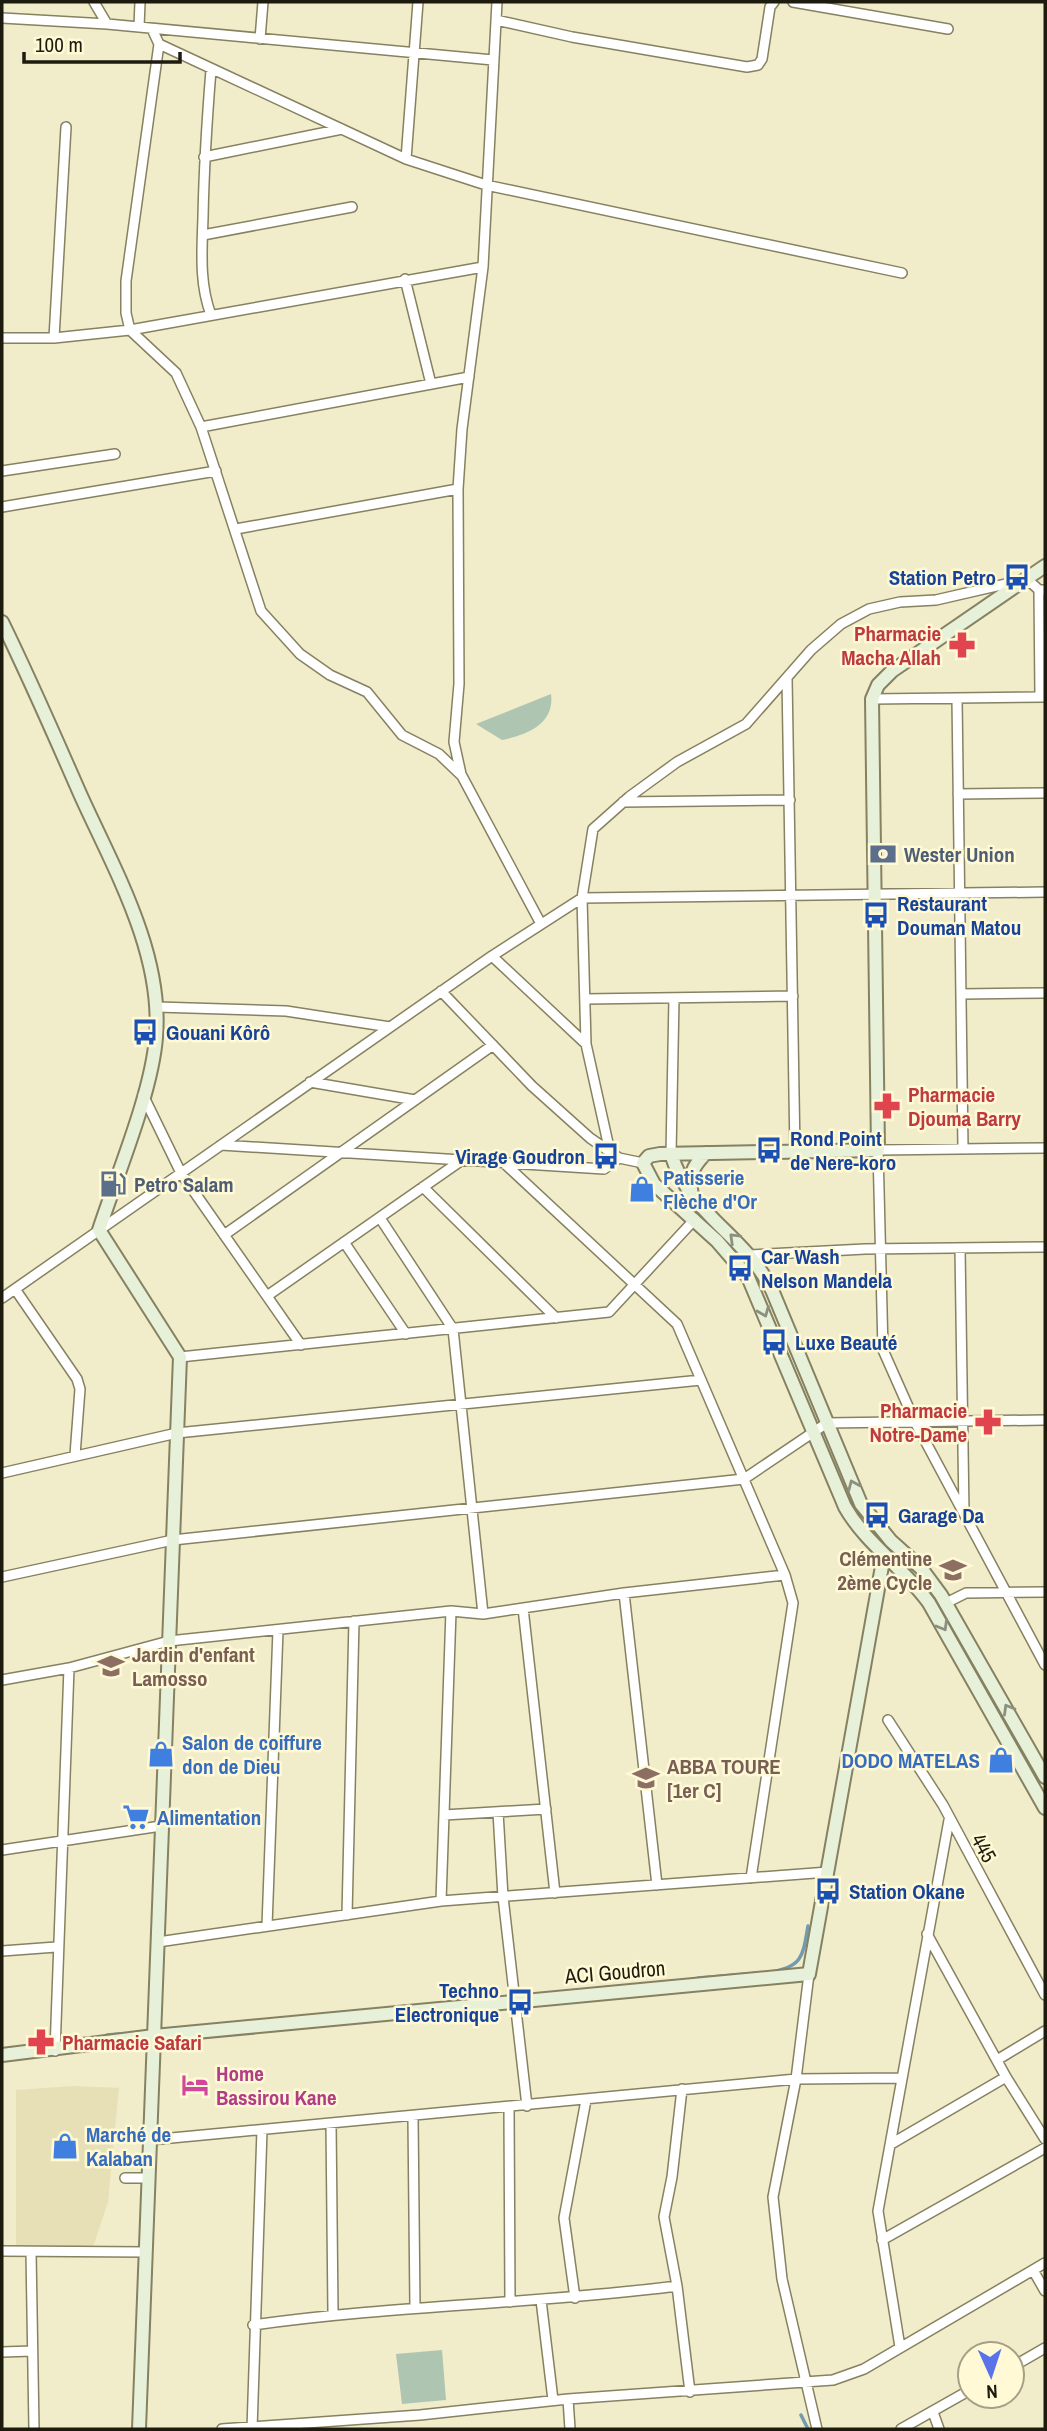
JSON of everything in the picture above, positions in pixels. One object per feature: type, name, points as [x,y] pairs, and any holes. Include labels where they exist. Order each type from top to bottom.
[{"type":"street","points":[[94,2],[107,24]]},
{"type":"street","points":[[139,27],[140,2]]},
{"type":"street","points":[[261,38],[262,2]]},
{"type":"street","points":[[406,159],[418,2]]},
{"type":"street","points":[[461,776],[454,742],[459,674],[458,489],[483,267],[497,2]]},
{"type":"street","points":[[496,20],[572,37],[747,67],[758,65],[762,59],[770,7],[774,2]]},
{"type":"street","points":[[793,2],[948,29]]},
{"type":"street","points":[[2,18],[107,24],[493,60]]},
{"type":"street","points":[[152,29],[159,44],[126,281],[130,330],[176,373],[201,427],[261,611],[300,654],[330,675],[374,697],[401,734],[439,754],[461,776],[541,924]]},
{"type":"street","points":[[159,44],[406,159],[486,185],[902,273]]},
{"type":"street","points":[[211,70],[204,157],[202,275],[204,297],[211,315]]},
{"type":"street","points":[[54,338],[66,127]]},
{"type":"street","points":[[204,157],[342,130]]},
{"type":"street","points":[[203,234],[352,207]]},
{"type":"street","points":[[2,338],[54,338],[130,330],[483,267]]},
{"type":"street","points":[[405,279],[431,384]]},
{"type":"street","points":[[201,427],[469,377]]},
{"type":"street","points":[[2,471],[115,454]]},
{"type":"street","points":[[2,506],[216,471]]},
{"type":"street","points":[[236,529],[458,489]]},
{"type":"street","points":[[1045,566],[883,677],[872,699],[879,1249],[883,1350],[915,1422],[1045,1665]]},
{"type":"street","points":[[615,1155],[586,1044],[582,898],[593,829],[623,802],[677,762],[746,724],[841,624],[869,609],[900,602],[936,600],[1027,579],[1042,590],[1043,697],[872,699]]},
{"type":"street","points":[[2,622],[128,901],[149,968],[157,1007],[156,1040],[143,1096],[99,1230]]},
{"type":"street","points":[[787,678],[795,1152]]},
{"type":"street","points":[[957,698],[963,1149]]},
{"type":"street","points":[[958,794],[1045,793]]},
{"type":"street","points":[[623,802],[790,800]]},
{"type":"street","points":[[2,1298],[441,991],[582,898],[1045,892]]},
{"type":"street","points":[[492,956],[586,1044]]},
{"type":"street","points":[[441,991],[532,1086],[615,1155],[643,1163],[654,1184],[695,1219],[748,1277],[852,1520],[884,1555],[909,1577],[929,1603],[1045,1808]]},
{"type":"street","points":[[961,994],[1045,993]]},
{"type":"street","points":[[584,999],[793,996]]},
{"type":"street","points":[[674,998],[671,1154],[679,1180],[693,1199],[750,1255],[772,1290],[861,1504],[891,1541],[921,1568],[946,1603],[1044,1771]]},
{"type":"street","points":[[157,1007],[286,1011],[390,1027]]},
{"type":"street","points":[[224,1235],[493,1045]]},
{"type":"street","points":[[310,1082],[415,1100]]},
{"type":"street","points":[[143,1096],[180,1173],[300,1345]]},
{"type":"street","points":[[220,1145],[604,1169],[615,1155]]},
{"type":"street","points":[[643,1163],[649,1156],[671,1154],[1045,1148]]},
{"type":"street","points":[[693,1199],[689,1181],[692,1171],[706,1153]]},
{"type":"street","points":[[267,1296],[462,1160]]},
{"type":"street","points":[[503,1163],[677,1324],[785,1575],[793,1603],[751,1878]]},
{"type":"street","points":[[423,1187],[556,1318]]},
{"type":"street","points":[[380,1218],[453,1329],[483,1614]]},
{"type":"street","points":[[180,1357],[609,1312],[695,1219]]},
{"type":"street","points":[[99,1230],[180,1357],[139,2429]]},
{"type":"street","points":[[344,1242],[406,1334]]},
{"type":"street","points":[[750,1255],[879,1249],[1045,1247]]},
{"type":"street","points":[[960,1248],[964,1515]]},
{"type":"street","points":[[15,1289],[77,1379],[80,1389],[75,1455]]},
{"type":"street","points":[[2,1473],[177,1433],[701,1380]]},
{"type":"street","points":[[2,1577],[173,1540],[744,1479],[827,1423],[1045,1420]]},
{"type":"street","points":[[817,2429],[782,2279],[773,2197],[796,2080],[809,1974],[884,1555],[891,1541]]},
{"type":"street","points":[[2,1680],[69,1668],[169,1641],[451,1611],[483,1614],[624,1593],[785,1575]]},
{"type":"street","points":[[946,1603],[966,1593],[1045,1592]]},
{"type":"street","points":[[624,1593],[657,1885]]},
{"type":"street","points":[[523,1608],[555,1893]]},
{"type":"street","points":[[441,1901],[451,1611]]},
{"type":"street","points":[[347,1915],[354,1621]]},
{"type":"street","points":[[267,1926],[278,1630]]},
{"type":"street","points":[[55,2051],[69,1668]]},
{"type":"street","name":"445","points":[[888,1720],[943,1805],[1045,1995]]},
{"type":"street","points":[[444,1815],[546,1809]]},
{"type":"street","points":[[498,1812],[503,1897],[527,2106]]},
{"type":"street","points":[[900,2347],[878,2211],[900,2078],[949,1820]]},
{"type":"street","points":[[2,1850],[161,1826]]},
{"type":"street","points":[[158,1942],[441,1901],[828,1872]]},
{"type":"street","points":[[927,1934],[996,2060],[1045,2139]]},
{"type":"street","points":[[2,1951],[57,1947]]},
{"type":"street","name":"ACI Goudron","points":[[2,2055],[55,2051],[154,2036],[809,1974]]},
{"type":"street","points":[[996,2060],[1045,2031]]},
{"type":"street","points":[[891,2144],[1006,2077]]},
{"type":"street","points":[[150,2140],[509,2108],[682,2089],[796,2080],[900,2078]]},
{"type":"street","points":[[682,2089],[672,2177],[664,2217],[677,2286],[690,2392]]},
{"type":"street","points":[[575,2298],[564,2218],[586,2100]]},
{"type":"street","points":[[509,2108],[510,2302]]},
{"type":"street","points":[[413,2117],[415,2308]]},
{"type":"street","points":[[331,2123],[334,2314]]},
{"type":"street","points":[[252,2428],[253,2325],[262,2130]]},
{"type":"street","points":[[882,2240],[1045,2148]]},
{"type":"street","points":[[125,2178],[149,2178]]},
{"type":"street","points":[[2,2251],[146,2252]]},
{"type":"street","points":[[31,2252],[34,2429]]},
{"type":"street","points":[[222,2429],[420,2415],[553,2400],[690,2392],[844,2376],[864,2369],[1045,2263]]},
{"type":"street","points":[[1033,2270],[1045,2291]]},
{"type":"street","points":[[253,2325],[334,2314],[575,2298],[677,2286]]},
{"type":"street","points":[[541,2300],[553,2400]]},
{"type":"street","points":[[2,2352],[32,2351]]},
{"type":"street","points":[[1026,2360],[1044,2352]]},
{"type":"street","points":[[901,2429],[956,2398]]},
{"type":"street","points":[[568,2399],[570,2429]]},
{"type":"street","points":[[933,2412],[939,2429]]},
{"type":"shaded area","name":"Marché de Kalaban","points":[[73,2086],[119,2088],[108,2202],[93,2247],[16,2246],[16,2090]]},
{"type":"green space","points":[[551,694],[549,713],[544,720],[521,735],[502,740],[476,724]]},
{"type":"green space","points":[[442,2350],[446,2400],[402,2404],[396,2354]]},
{"type":"waterway","points":[[771,1972],[790,1967],[800,1958],[808,1926]]},
{"type":"waterway","points":[[698,1978],[760,1973]]},
{"type":"waterway","points":[[107,2035],[119,2034]]},
{"type":"waterway","points":[[801,2415],[808,2429]]},
{"type":"place","name":"Station Petro","points":[[1017,577]]},
{"type":"place","name":"Pharmacie Macha Allah","points":[[962,645]]},
{"type":"place","name":"Wester Union","points":[[883,854]]},
{"type":"place","name":"Restaurant Douman Matou","points":[[876,915]]},
{"type":"place","name":"Gouani Kôrô","points":[[145,1032]]},
{"type":"place","name":"Pharmacie Djouma Barry","points":[[887,1106]]},
{"type":"place","name":"Rond Point de Nere-koro","points":[[769,1150]]},
{"type":"place","name":"Virage Goudron","points":[[606,1156]]},
{"type":"place","name":"Petro Salam","points":[[113,1184]]},
{"type":"place","name":"Patisserie Flèche d'Or","points":[[642,1189]]},
{"type":"place","name":"Car Wash Nelson Mandela","points":[[740,1268]]},
{"type":"place","name":"Luxe Beauté","points":[[774,1342]]},
{"type":"place","name":"Pharmacie Notre-Dame","points":[[988,1422]]},
{"type":"place","name":"Garage Da","points":[[877,1515]]},
{"type":"place","name":"Clémentine 2ème Cycle","points":[[953,1570]]},
{"type":"place","name":"Jardin d'enfant Lamosso","points":[[111,1666]]},
{"type":"place","name":"Salon de coiffure don de Dieu","points":[[161,1754]]},
{"type":"place","name":"DODO MATELAS","points":[[1001,1760]]},
{"type":"place","name":"ABBA TOURE [1er C]","points":[[646,1778]]},
{"type":"place","name":"Alimentation","points":[[136,1817]]},
{"type":"place","name":"Station Okane","points":[[828,1891]]},
{"type":"place","name":"Techno Electronique","points":[[520,2002]]},
{"type":"place","name":"Pharmacie Safari","points":[[41,2042]]},
{"type":"place","name":"Home Bassirou Kane","points":[[195,2085]]},
{"type":"place","name":"Marché de Kalaban","points":[[65,2146]]}]
